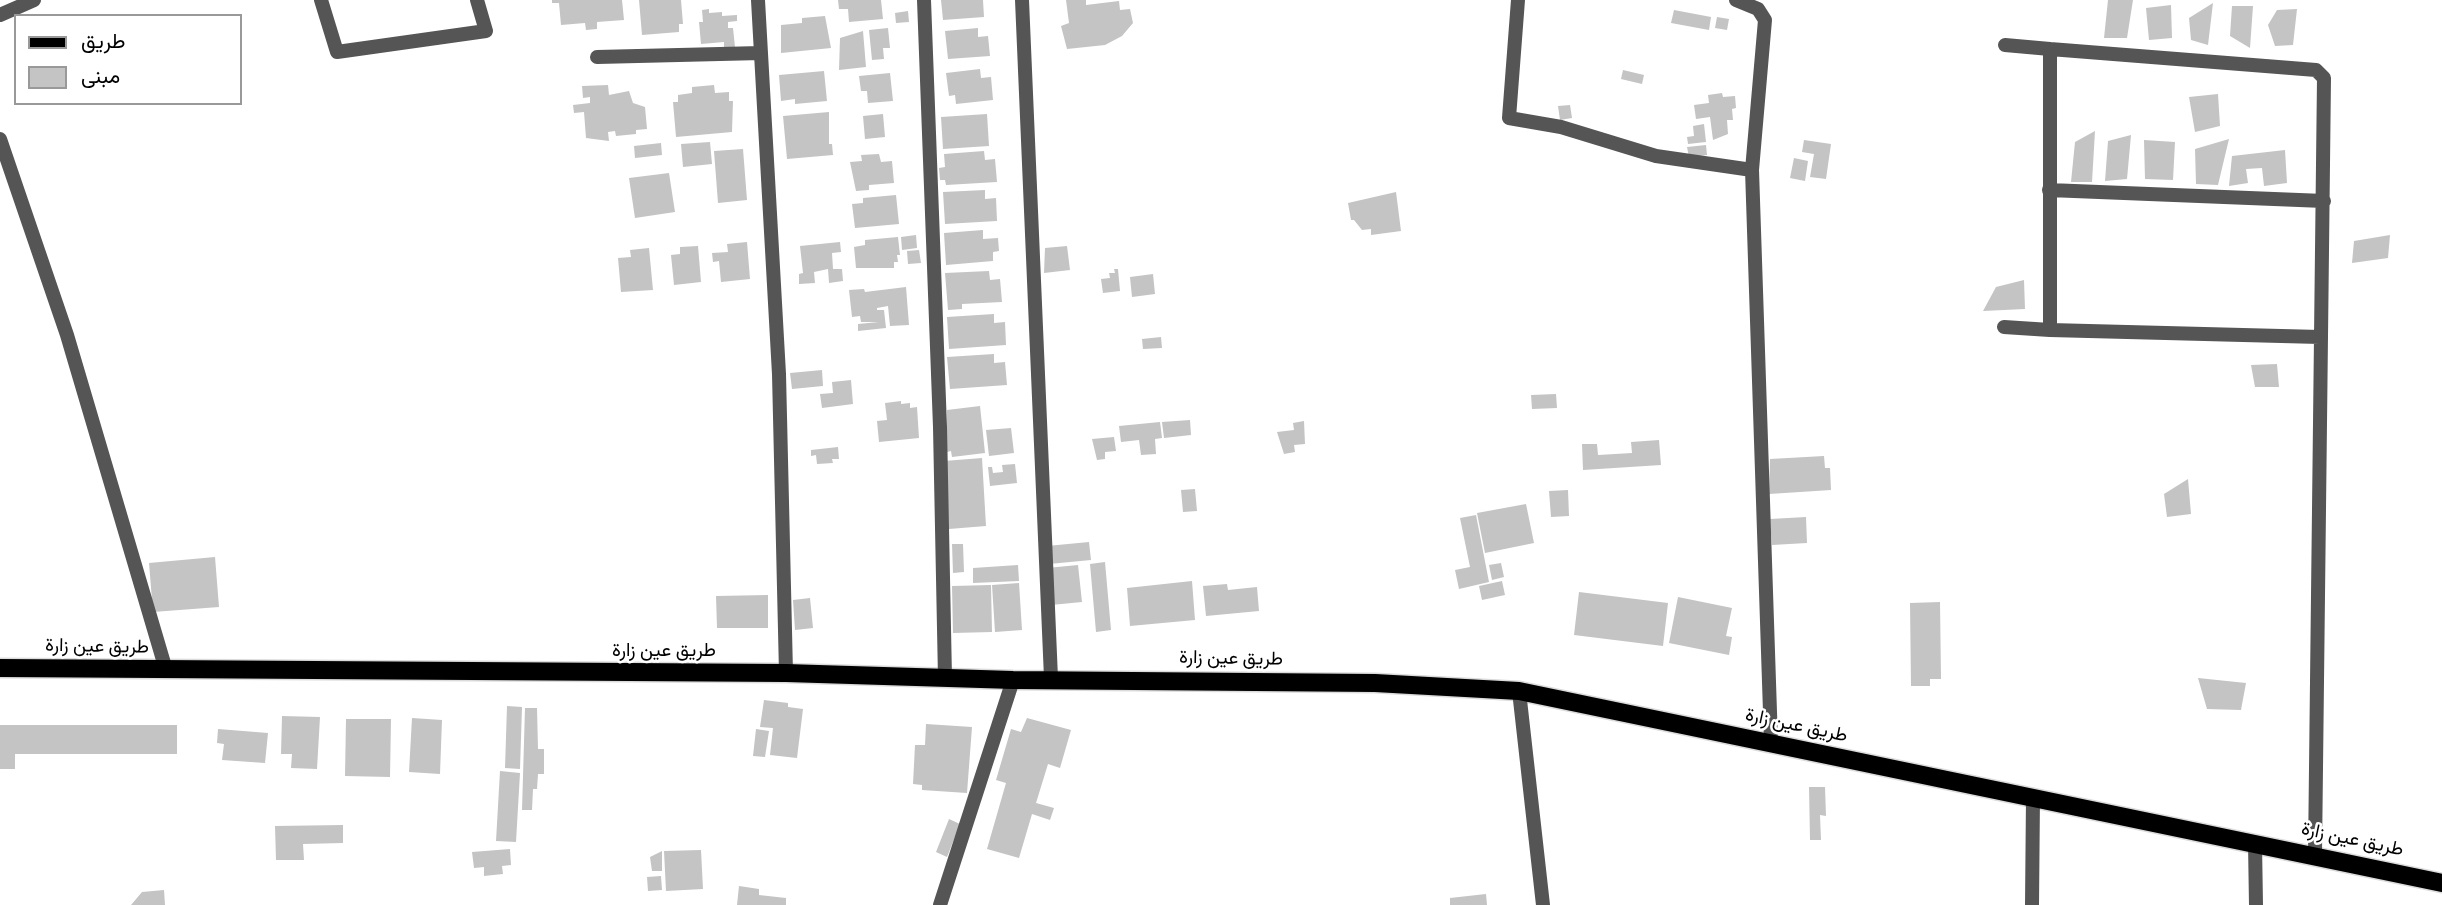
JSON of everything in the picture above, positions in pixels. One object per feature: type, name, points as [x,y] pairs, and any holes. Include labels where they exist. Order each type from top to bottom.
[{"type":"main road","name":"طريق عين زارة","points":[[0,668],[786,673],[1013,680],[1051,678],[1375,683],[1519,691],[2315,854],[2442,883]]},
{"type":"street","points":[[0,15],[34,0]]},
{"type":"street","points":[[321,0],[337,52],[486,31],[477,0]]},
{"type":"street","points":[[758,0],[779,374],[786,673]]},
{"type":"street","points":[[925,0],[940,427],[945,678]]},
{"type":"street","points":[[1022,0],[1051,678]]},
{"type":"street","points":[[1518,0],[1509,118],[1561,127],[1656,156],[1752,170]]},
{"type":"street","points":[[1737,0],[1758,9],[1765,20],[1752,170],[1771,742]]},
{"type":"street","points":[[2005,45],[2321,73],[2324,78],[2315,854]]},
{"type":"street","points":[[2050,49],[2050,330]]},
{"type":"street","points":[[597,57],[761,53]]},
{"type":"street","points":[[0,139],[67,335],[166,670]]},
{"type":"street","points":[[2049,190],[2324,201]]},
{"type":"street","points":[[2004,327],[2320,337]]},
{"type":"street","points":[[940,905],[1013,680]]},
{"type":"street","points":[[1519,691],[1543,905]]},
{"type":"street","points":[[2032,905],[2033,797]]},
{"type":"street","points":[[2255,843],[2256,905]]},
{"type":"building","points":[[552,0],[622,0],[624,20],[597,22],[597,29],[586,30],[585,23],[561,25],[559,3],[552,3]]},
{"type":"building","points":[[639,0],[681,0],[683,24],[679,24],[679,32],[642,35]]},
{"type":"building","points":[[838,0],[881,0],[883,19],[849,22],[848,9],[839,9]]},
{"type":"building","points":[[941,0],[983,0],[984,17],[943,20]]},
{"type":"building","points":[[1066,0],[1086,0],[1086,5],[1119,1],[1120,10],[1130,9],[1133,23],[1122,36],[1105,45],[1067,49],[1061,26],[1069,23]]},
{"type":"building","points":[[2108,0],[2133,0],[2127,38],[2104,38]]},
{"type":"building","points":[[2213,3],[2208,45],[2191,40],[2189,18]]},
{"type":"building","points":[[2171,5],[2172,38],[2149,40],[2146,8]]},
{"type":"building","points":[[2232,6],[2253,6],[2250,48],[2230,36]]},
{"type":"building","points":[[709,9],[709,13],[722,12],[722,16],[737,15],[737,21],[728,22],[728,28],[733,28],[735,47],[724,48],[724,42],[701,44],[699,22],[703,22],[702,10]]},
{"type":"building","points":[[2297,9],[2293,45],[2275,46],[2268,25],[2277,10]]},
{"type":"building","points":[[1674,10],[1711,17],[1709,30],[1671,23]]},
{"type":"building","points":[[908,11],[909,22],[896,23],[895,13]]},
{"type":"building","points":[[825,16],[831,48],[781,53],[781,25],[802,23],[802,18]]},
{"type":"building","points":[[1717,17],[1729,19],[1727,30],[1715,28]]},
{"type":"building","points":[[888,28],[890,48],[883,48],[884,59],[872,60],[869,30]]},
{"type":"building","points":[[978,28],[978,37],[988,36],[990,56],[948,59],[945,31]]},
{"type":"building","points":[[863,31],[866,67],[839,70],[840,38]]},
{"type":"building","points":[[980,69],[981,78],[991,77],[993,100],[956,104],[955,95],[949,96],[946,73]]},
{"type":"building","points":[[1623,70],[1644,75],[1642,84],[1621,79]]},
{"type":"building","points":[[824,71],[827,101],[795,104],[795,99],[781,101],[779,75]]},
{"type":"building","points":[[890,73],[893,101],[868,103],[867,91],[861,91],[859,76]]},
{"type":"building","points":[[608,85],[609,95],[629,91],[633,103],[645,107],[647,129],[636,130],[636,134],[616,136],[615,131],[608,132],[609,141],[586,138],[584,112],[574,113],[573,105],[590,103],[590,97],[583,98],[582,86]]},
{"type":"building","points":[[714,85],[715,93],[729,92],[729,101],[733,101],[732,132],[676,137],[673,102],[678,102],[678,95],[692,93],[692,87]]},
{"type":"building","points":[[1722,93],[1723,97],[1735,96],[1736,108],[1732,109],[1733,120],[1727,120],[1728,134],[1713,140],[1710,117],[1696,119],[1694,105],[1709,103],[1708,95]]},
{"type":"building","points":[[2218,94],[2220,126],[2195,132],[2189,97]]},
{"type":"building","points":[[1570,105],[1572,118],[1560,120],[1558,106]]},
{"type":"building","points":[[829,112],[829,144],[832,144],[833,155],[787,159],[783,116]]},
{"type":"building","points":[[883,114],[885,137],[865,139],[863,116]]},
{"type":"building","points":[[987,114],[989,146],[943,149],[941,117]]},
{"type":"building","points":[[1704,124],[1706,142],[1688,144],[1687,137],[1694,136],[1693,126]]},
{"type":"building","points":[[2095,131],[2092,182],[2071,182],[2075,142]]},
{"type":"building","points":[[2131,135],[2127,179],[2105,181],[2108,141]]},
{"type":"building","points":[[2229,139],[2218,185],[2196,184],[2195,149]]},
{"type":"building","points":[[1804,140],[1831,144],[1826,179],[1810,177],[1814,154],[1802,152]]},
{"type":"building","points":[[2144,140],[2175,142],[2173,180],[2145,179]]},
{"type":"building","points":[[710,142],[712,164],[683,167],[681,144]]},
{"type":"building","points":[[661,143],[662,155],[635,158],[634,146]]},
{"type":"building","points":[[1706,145],[1707,155],[1689,157],[1687,147]]},
{"type":"building","points":[[743,149],[747,200],[718,203],[714,151]]},
{"type":"building","points":[[2285,150],[2287,183],[2264,186],[2262,168],[2246,169],[2248,183],[2229,186],[2232,156]]},
{"type":"building","points":[[984,151],[985,160],[995,159],[997,182],[946,185],[945,180],[940,180],[939,168],[945,167],[944,154]]},
{"type":"building","points":[[879,154],[881,162],[892,161],[894,183],[869,185],[869,190],[856,191],[850,162],[862,161],[861,155]]},
{"type":"building","points":[[1794,158],[1808,161],[1805,181],[1790,178]]},
{"type":"building","points":[[669,173],[675,212],[635,218],[629,178]]},
{"type":"building","points":[[985,190],[985,199],[996,198],[997,221],[945,224],[943,192]]},
{"type":"building","points":[[1396,192],[1401,231],[1371,235],[1371,229],[1362,230],[1351,220],[1348,203]]},
{"type":"building","points":[[896,195],[899,224],[855,228],[852,204],[863,203],[863,198]]},
{"type":"building","points":[[983,230],[983,239],[998,238],[999,251],[993,252],[993,261],[946,265],[944,233]]},
{"type":"building","points":[[916,235],[917,248],[902,250],[901,237]]},
{"type":"building","points":[[2390,235],[2388,258],[2352,263],[2354,241]]},
{"type":"building","points":[[898,237],[900,255],[897,255],[898,262],[894,262],[894,268],[856,268],[854,247],[865,245],[865,240]]},
{"type":"building","points":[[747,242],[750,279],[721,282],[719,261],[713,262],[712,253],[728,252],[727,244]]},
{"type":"building","points":[[840,242],[841,252],[832,253],[833,269],[842,269],[843,281],[829,283],[828,269],[814,272],[815,283],[799,284],[799,274],[803,273],[800,246]]},
{"type":"building","points":[[698,246],[701,282],[674,285],[671,255],[680,254],[680,247]]},
{"type":"building","points":[[1067,246],[1070,270],[1044,273],[1045,248]]},
{"type":"building","points":[[649,248],[653,290],[621,292],[618,258],[631,257],[630,250]]},
{"type":"building","points":[[919,250],[921,263],[908,264],[907,251]]},
{"type":"building","points":[[1114,269],[1118,269],[1120,291],[1103,293],[1101,279],[1110,278],[1109,273],[1115,273]]},
{"type":"building","points":[[989,271],[990,280],[1000,279],[1002,302],[962,304],[962,309],[948,310],[945,273]]},
{"type":"building","points":[[1153,274],[1155,294],[1132,297],[1130,277]]},
{"type":"building","points":[[2024,280],[2025,309],[1983,311],[1996,287]]},
{"type":"building","points":[[906,287],[909,325],[890,326],[888,306],[877,308],[884,310],[886,328],[858,331],[858,324],[879,322],[861,322],[860,316],[852,317],[849,290],[864,289],[865,292]]},
{"type":"building","points":[[994,314],[994,323],[1005,322],[1006,345],[949,349],[947,317]]},
{"type":"building","points":[[1161,337],[1162,348],[1143,349],[1142,339]]},
{"type":"building","points":[[994,354],[994,363],[1005,362],[1007,385],[950,389],[947,357]]},
{"type":"building","points":[[2277,364],[2279,387],[2255,387],[2251,365]]},
{"type":"building","points":[[822,370],[823,386],[792,389],[790,373]]},
{"type":"building","points":[[851,380],[853,404],[822,408],[820,394],[833,393],[832,382]]},
{"type":"building","points":[[1556,394],[1557,408],[1532,409],[1531,395]]},
{"type":"building","points":[[901,401],[901,404],[910,403],[910,408],[917,407],[919,438],[879,442],[877,421],[887,420],[885,403]]},
{"type":"building","points":[[980,406],[985,453],[952,457],[951,451],[947,452],[947,410]]},
{"type":"building","points":[[1190,420],[1191,435],[1164,438],[1162,422]]},
{"type":"building","points":[[1304,421],[1305,444],[1294,445],[1295,452],[1284,454],[1277,432],[1294,430],[1293,423]]},
{"type":"building","points":[[1160,422],[1162,438],[1155,439],[1156,454],[1141,455],[1139,440],[1121,442],[1119,426]]},
{"type":"building","points":[[1011,428],[1014,453],[989,456],[986,430]]},
{"type":"building","points":[[1114,437],[1116,451],[1105,452],[1105,459],[1097,460],[1092,439]]},
{"type":"building","points":[[1659,440],[1661,465],[1583,470],[1582,444],[1597,444],[1598,455],[1632,453],[1631,442]]},
{"type":"building","points":[[838,447],[839,459],[832,459],[833,463],[817,464],[816,455],[811,456],[811,450]]},
{"type":"building","points":[[1824,456],[1825,468],[1830,468],[1831,490],[1769,494],[1770,459]]},
{"type":"building","points":[[982,458],[986,526],[949,529],[944,461]]},
{"type":"building","points":[[1015,464],[1017,483],[990,486],[988,467],[992,467],[993,473],[1003,472],[1002,465]]},
{"type":"building","points":[[2188,479],[2191,514],[2167,517],[2164,494]]},
{"type":"building","points":[[1195,489],[1197,511],[1183,512],[1181,490]]},
{"type":"building","points":[[1568,490],[1569,516],[1551,517],[1549,491]]},
{"type":"building","points":[[1526,504],[1534,543],[1485,553],[1477,513]]},
{"type":"building","points":[[1476,515],[1489,582],[1459,589],[1455,570],[1470,567],[1460,518]]},
{"type":"building","points":[[1806,517],[1807,543],[1772,545],[1770,519]]},
{"type":"building","points":[[1089,542],[1091,560],[1049,564],[1047,546]]},
{"type":"building","points":[[952,544],[963,544],[964,572],[953,573]]},
{"type":"building","points":[[215,557],[219,607],[153,612],[149,563]]},
{"type":"building","points":[[1105,562],[1111,630],[1096,632],[1090,564]]},
{"type":"building","points":[[1501,563],[1504,577],[1492,580],[1489,565]]},
{"type":"building","points":[[1018,565],[1019,581],[973,583],[973,568]]},
{"type":"building","points":[[1078,565],[1082,602],[1051,605],[1047,568]]},
{"type":"building","points":[[1192,581],[1195,620],[1130,626],[1127,588]]},
{"type":"building","points":[[1502,581],[1505,595],[1482,600],[1479,586]]},
{"type":"building","points":[[1019,583],[1022,630],[995,632],[992,585]]},
{"type":"building","points":[[1227,584],[1228,590],[1257,587],[1259,611],[1206,616],[1203,586]]},
{"type":"building","points":[[991,585],[992,632],[953,633],[952,586]]},
{"type":"building","points":[[1579,592],[1668,603],[1663,646],[1574,635]]},
{"type":"building","points":[[768,595],[768,628],[717,628],[716,596]]},
{"type":"building","points":[[1678,597],[1732,608],[1726,636],[1732,637],[1729,655],[1669,643]]},
{"type":"building","points":[[810,598],[813,628],[795,630],[793,600]]},
{"type":"building","points":[[1940,602],[1941,679],[1930,679],[1930,686],[1911,686],[1910,603]]},
{"type":"building","points":[[2198,678],[2246,683],[2241,710],[2207,709]]},
{"type":"building","points":[[764,700],[788,703],[788,707],[803,709],[797,758],[770,755],[773,728],[760,727]]},
{"type":"building","points":[[507,706],[522,707],[520,769],[505,768]]},
{"type":"building","points":[[525,708],[537,708],[538,749],[544,749],[544,774],[538,774],[537,789],[533,789],[532,810],[522,810]]},
{"type":"building","points":[[282,716],[320,717],[317,769],[291,768],[292,754],[281,754]]},
{"type":"building","points":[[412,718],[442,720],[440,774],[409,772]]},
{"type":"building","points":[[1027,718],[1071,730],[1060,768],[1048,764],[1036,803],[1054,808],[1050,820],[1032,814],[1019,858],[987,849],[1006,783],[996,780],[1011,729],[1021,732]]},
{"type":"building","points":[[346,719],[391,719],[390,777],[345,776]]},
{"type":"building","points":[[926,724],[972,727],[967,793],[922,790],[922,785],[913,784],[915,745],[925,745]]},
{"type":"building","points":[[0,725],[177,725],[177,754],[15,754],[15,769],[0,769]]},
{"type":"building","points":[[218,729],[268,733],[265,763],[222,760],[224,744],[217,743]]},
{"type":"building","points":[[756,729],[769,731],[765,757],[753,756]]},
{"type":"building","points":[[500,771],[520,773],[516,842],[496,841]]},
{"type":"building","points":[[1809,787],[1825,787],[1826,816],[1820,815],[1821,840],[1810,840]]},
{"type":"building","points":[[949,819],[960,824],[947,857],[936,852]]},
{"type":"building","points":[[343,825],[343,843],[303,844],[304,860],[276,860],[275,826]]},
{"type":"building","points":[[510,849],[511,865],[502,866],[503,874],[484,876],[484,867],[474,868],[472,852]]},
{"type":"building","points":[[701,850],[703,889],[666,891],[664,851]]},
{"type":"building","points":[[662,851],[662,871],[652,871],[650,857]]},
{"type":"building","points":[[661,876],[662,890],[648,891],[647,877]]},
{"type":"building","points":[[739,886],[759,889],[759,895],[786,898],[786,905],[737,905]]},
{"type":"building","points":[[164,890],[165,905],[131,905],[142,892]]},
{"type":"building","points":[[1486,894],[1487,905],[1450,905],[1450,898]]}]
